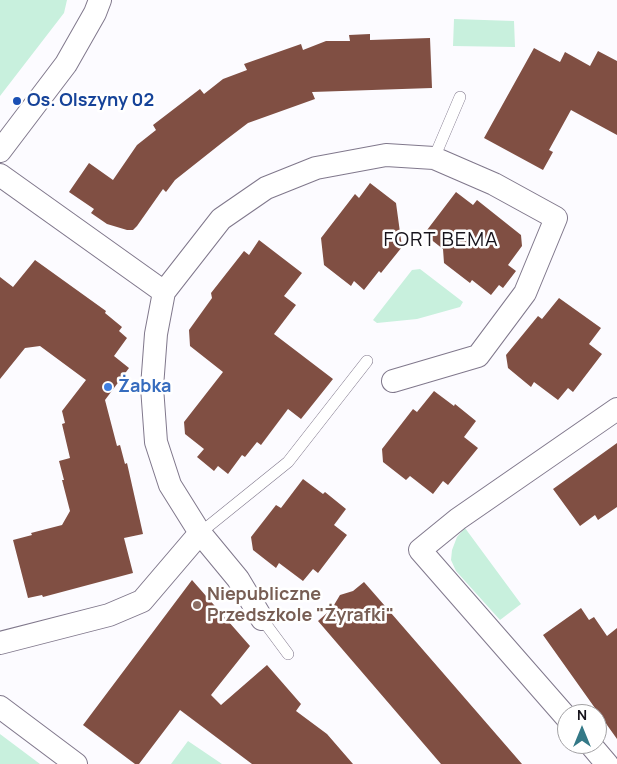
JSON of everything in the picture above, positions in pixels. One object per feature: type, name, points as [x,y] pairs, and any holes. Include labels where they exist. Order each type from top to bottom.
[{"type":"street","points":[[0,151],[66,64],[95,13],[100,0]]},
{"type":"street","points":[[262,620],[238,579],[200,533],[170,485],[156,442],[152,386],[156,334],[164,292],[221,219],[266,188],[316,168],[386,155],[434,158],[494,184],[556,218],[525,293],[478,356],[393,381]]},
{"type":"street","points":[[0,175],[164,292]]},
{"type":"street","points":[[557,707],[420,550],[458,519],[617,409]]},
{"type":"street","points":[[0,643],[109,615],[142,601],[200,533]]},
{"type":"street","points":[[0,707],[76,764]]},
{"type":"street","points":[[598,754],[607,764]]},
{"type":"lane","points":[[434,158],[460,97]]},
{"type":"lane","points":[[200,533],[288,462],[367,361]]},
{"type":"lane","points":[[262,620],[288,654]]},
{"type":"green space","points":[[0,0],[67,0],[64,13],[0,96]]},
{"type":"green space","points":[[454,19],[514,21],[515,47],[453,46]]},
{"type":"green space","points":[[420,269],[463,302],[460,307],[417,319],[377,323],[373,320],[412,270]]},
{"type":"green space","points":[[465,528],[521,604],[500,620],[456,571],[451,560],[452,550],[457,537]]},
{"type":"green space","points":[[0,734],[40,764],[0,764]]},
{"type":"green space","points":[[188,741],[222,764],[171,764]]},
{"type":"building","points":[[370,34],[370,40],[430,38],[432,88],[312,92],[315,99],[248,123],[223,142],[175,180],[166,192],[163,189],[133,230],[107,224],[91,213],[94,209],[69,192],[89,163],[113,180],[137,145],[156,130],[153,125],[200,89],[204,94],[223,79],[247,70],[244,64],[301,44],[303,50],[326,41],[350,41],[349,35]]},
{"type":"building","points":[[534,48],[560,62],[565,52],[590,66],[598,51],[617,61],[617,135],[571,110],[549,150],[553,152],[543,170],[484,138]]},
{"type":"building","points":[[370,183],[396,203],[402,247],[364,290],[354,281],[351,286],[324,265],[321,238],[355,194],[359,198]]},
{"type":"building","points":[[456,192],[473,205],[477,200],[521,235],[522,246],[508,265],[516,271],[503,288],[499,285],[491,295],[472,280],[470,283],[444,263],[443,249],[424,234]]},
{"type":"building","points":[[259,240],[302,273],[284,296],[296,305],[274,334],[333,379],[301,419],[288,409],[261,445],[257,442],[245,457],[242,455],[228,474],[218,466],[214,471],[197,457],[204,449],[185,434],[184,422],[223,372],[190,346],[189,330],[212,298],[211,293],[244,251],[249,255]]},
{"type":"building","points":[[35,260],[106,311],[105,313],[122,327],[119,331],[127,338],[114,356],[129,368],[105,400],[117,446],[120,445],[125,464],[127,463],[143,534],[124,538],[133,573],[43,597],[42,595],[28,598],[13,540],[62,525],[70,511],[59,461],[70,458],[62,424],[65,423],[62,411],[86,380],[40,346],[25,348],[0,379],[0,277],[13,287]]},
{"type":"building","points":[[559,298],[601,328],[589,344],[602,354],[573,392],[568,388],[558,400],[534,382],[531,387],[508,368],[506,355],[538,316],[542,319]]},
{"type":"building","points":[[434,391],[454,406],[455,404],[476,421],[464,437],[478,448],[448,485],[443,481],[433,494],[410,476],[406,480],[383,462],[382,449],[413,409],[417,412]]},
{"type":"building","points":[[617,443],[617,507],[598,520],[595,515],[580,526],[553,489]]},
{"type":"building","points":[[303,479],[323,494],[325,492],[346,509],[334,525],[347,535],[318,573],[313,569],[303,581],[279,563],[276,568],[253,550],[251,537],[276,505],[281,508]]},
{"type":"building","points":[[192,580],[250,646],[211,695],[221,705],[267,665],[301,704],[296,711],[327,734],[353,764],[252,764],[180,710],[139,764],[135,764],[83,725]]},
{"type":"building","points":[[364,582],[522,764],[441,764],[318,621],[335,606],[340,595],[353,591]]},
{"type":"building","points":[[581,608],[589,620],[594,617],[607,636],[617,628],[617,739],[607,725],[607,704],[592,704],[543,635]]},
{"type":"place","name":"Os. Olszyny 02","points":[[17,101]]},
{"type":"place","name":"Żabka","points":[[108,387]]},
{"type":"place","name":"Niepubliczne Przedszkole \"Żyrafki\"","points":[[197,605]]},
{"type":"district","name":"FORT BEMA","points":[[441,240]]}]
